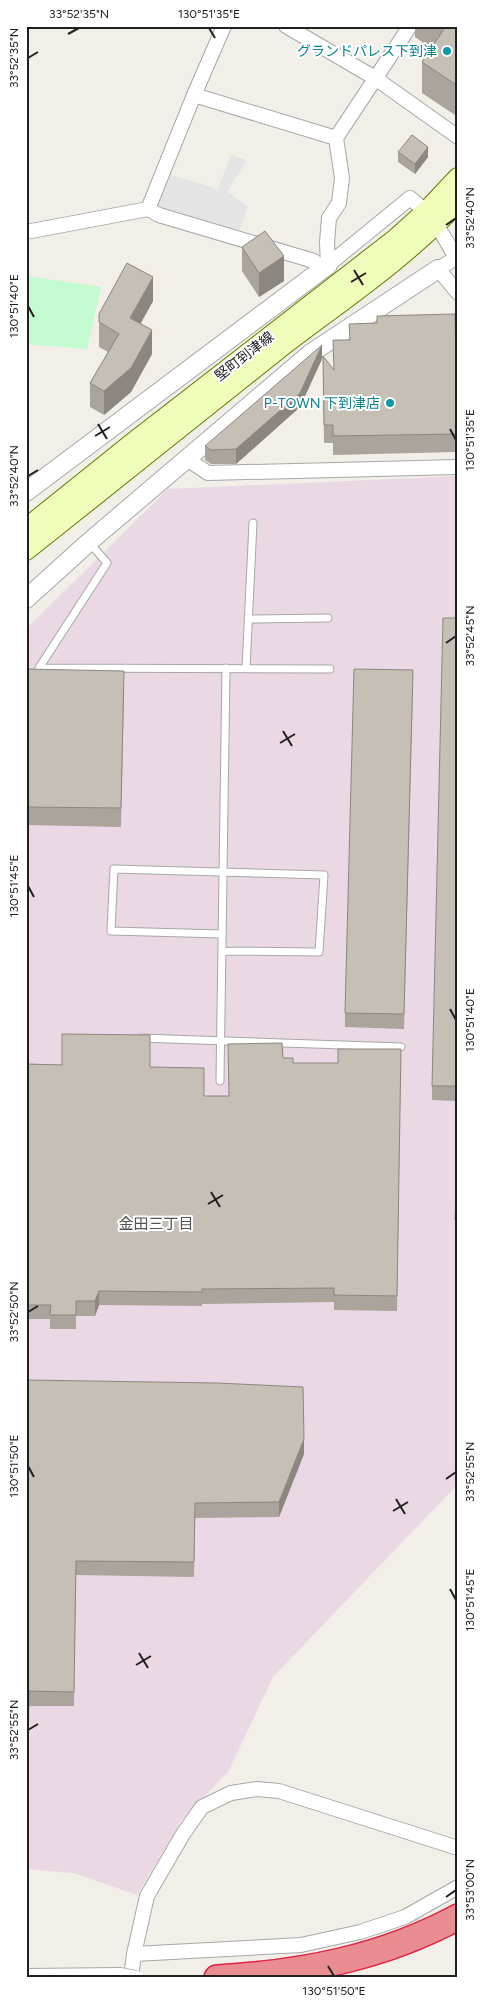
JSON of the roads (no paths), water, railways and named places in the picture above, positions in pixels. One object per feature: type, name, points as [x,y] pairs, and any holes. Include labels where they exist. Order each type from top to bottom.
[{"type":"highway","points":[[217,1978],[294,1972],[364,1957],[422,1936],[458,1917]]},
{"type":"main road","name":"堅町到津線","points":[[432,218],[458,178]]},
{"type":"main road","name":"堅町到津線","points":[[26,550],[396,239],[458,201]]},
{"type":"main road","name":"堅町到津線","points":[[26,529],[279,338]]},
{"type":"street","points":[[148,209],[224,26]]},
{"type":"street","points":[[286,26],[375,78],[458,137]]},
{"type":"street","points":[[325,268],[330,218],[339,203],[342,178],[336,138],[410,26]]},
{"type":"street","points":[[194,95],[336,138]]},
{"type":"street","points":[[26,492],[325,268],[410,198],[432,218],[457,258],[311,353],[89,542],[26,599]]},
{"type":"street","points":[[26,232],[148,209],[159,215],[314,261],[325,268]]},
{"type":"street","points":[[438,270],[458,293]]},
{"type":"street","points":[[187,459],[208,473],[458,467]]},
{"type":"street","points":[[131,1978],[134,1954],[147,1896],[183,1834],[202,1807],[231,1793],[257,1789],[279,1791],[458,1848]]},
{"type":"street","points":[[134,1954],[301,1945],[360,1932],[405,1917],[458,1887]]},
{"type":"street","points":[[26,1976],[120,1975],[136,1978]]},
{"type":"lane","points":[[246,668],[253,523]]},
{"type":"lane","points":[[89,542],[107,563],[39,668],[330,669]]},
{"type":"lane","points":[[248,619],[328,618]]},
{"type":"lane","points":[[220,1081],[226,668]]},
{"type":"lane","points":[[222,934],[112,932],[114,869],[324,875],[319,952],[222,951]]},
{"type":"lane","points":[[135,1038],[401,1047]]},
{"type":"place","name":"グランドパレス下到津","points":[[447,51]]},
{"type":"place","name":"P-TOWN 下到津店","points":[[390,403]]},
{"type":"district","name":"金田三丁目","points":[[156,1224]]}]
